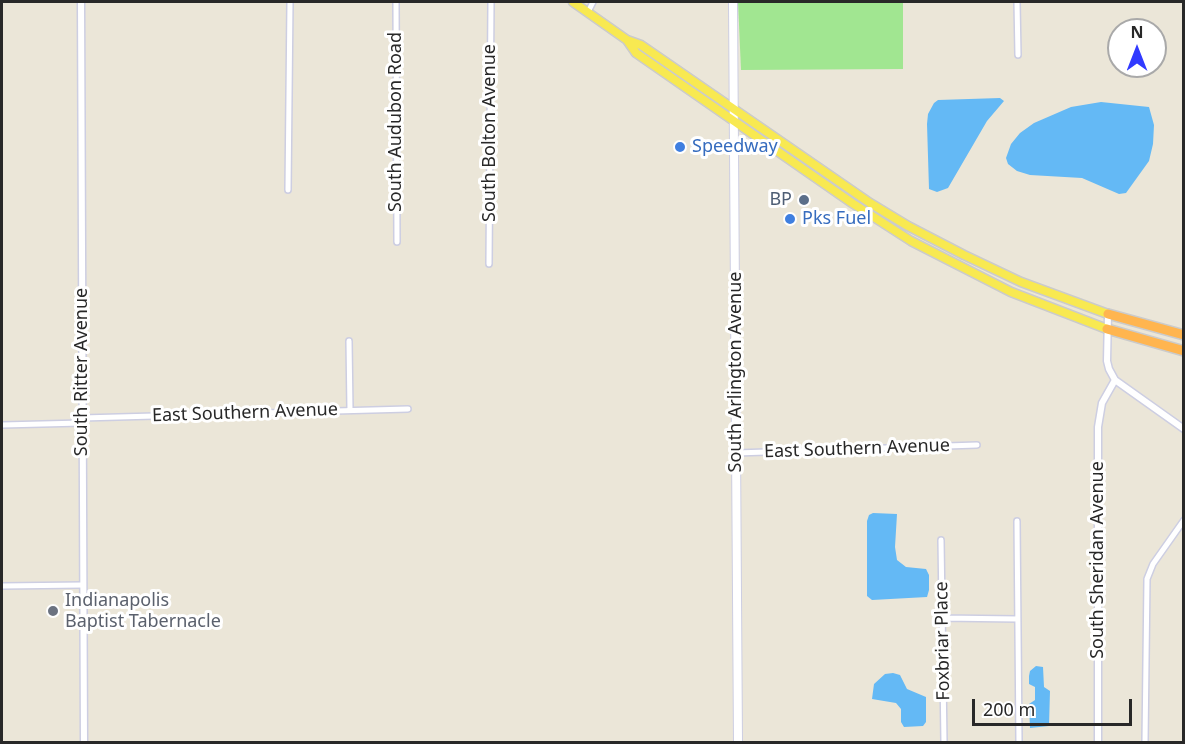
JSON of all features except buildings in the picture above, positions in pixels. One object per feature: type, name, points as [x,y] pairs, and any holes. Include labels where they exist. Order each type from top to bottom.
[{"type":"highway","points":[[1108,314],[1184,335]]},
{"type":"highway","points":[[1107,329],[1184,351]]},
{"type":"main road","points":[[573,2],[627,40],[641,45],[870,203],[939,243],[1021,282],[1108,314]]},
{"type":"main road","name":"South Arlington Avenue","points":[[733,2],[738,742]]},
{"type":"main road","points":[[627,40],[636,53],[852,203],[911,241],[1011,292],[1107,329]]},
{"type":"street","name":"South Ritter Avenue","points":[[81,2],[84,742]]},
{"type":"street","points":[[288,190],[290,2]]},
{"type":"street","name":"South Audubon Road","points":[[396,2],[396,242]]},
{"type":"street","name":"South Bolton Avenue","points":[[489,264],[491,2]]},
{"type":"street","points":[[588,12],[593,2]]},
{"type":"street","points":[[1017,2],[1018,55]]},
{"type":"street","points":[[1108,314],[1107,361],[1115,381],[1184,429]]},
{"type":"street","points":[[349,342],[350,410]]},
{"type":"street","name":"South Sheridan Avenue","points":[[1098,742],[1098,427],[1102,403],[1115,381]]},
{"type":"street","name":"East Southern Avenue","points":[[2,425],[82,420],[408,409]]},
{"type":"street","name":"East Southern Avenue","points":[[736,453],[977,445]]},
{"type":"street","points":[[1145,742],[1147,579],[1153,564],[1184,520]]},
{"type":"street","points":[[1017,522],[1019,742]]},
{"type":"street","name":"Foxbriar Place","points":[[941,540],[944,742]]},
{"type":"street","points":[[2,586],[83,585]]},
{"type":"street","points":[[942,618],[1018,619]]},
{"type":"green space","points":[[738,2],[903,2],[903,69],[741,70]]},
{"type":"water","points":[[1000,98],[1004,101],[987,121],[948,188],[937,192],[929,189],[927,124],[928,114],[934,103],[938,100]]},
{"type":"water","points":[[1101,102],[1149,107],[1154,125],[1149,161],[1126,193],[1119,194],[1082,178],[1030,175],[1017,171],[1008,164],[1006,158],[1011,144],[1020,133],[1034,123],[1071,107]]},
{"type":"water","points":[[873,513],[897,514],[895,547],[897,560],[906,567],[926,569],[929,575],[927,597],[872,600],[867,596],[867,521],[869,515]]},
{"type":"water","points":[[1036,666],[1043,667],[1044,687],[1050,691],[1049,726],[1030,728],[1029,704],[1035,700],[1035,687],[1029,684],[1029,676],[1030,671]]},
{"type":"water","points":[[885,674],[900,675],[907,689],[926,697],[926,722],[923,726],[904,727],[901,722],[901,709],[896,703],[872,699],[874,684]]},
{"type":"place","name":"Speedway","points":[[680,147]]},
{"type":"place","name":"BP","points":[[804,200]]},
{"type":"place","name":"Pks Fuel","points":[[790,219]]},
{"type":"place","name":"Indianapolis Baptist Tabernacle","points":[[53,611]]}]
